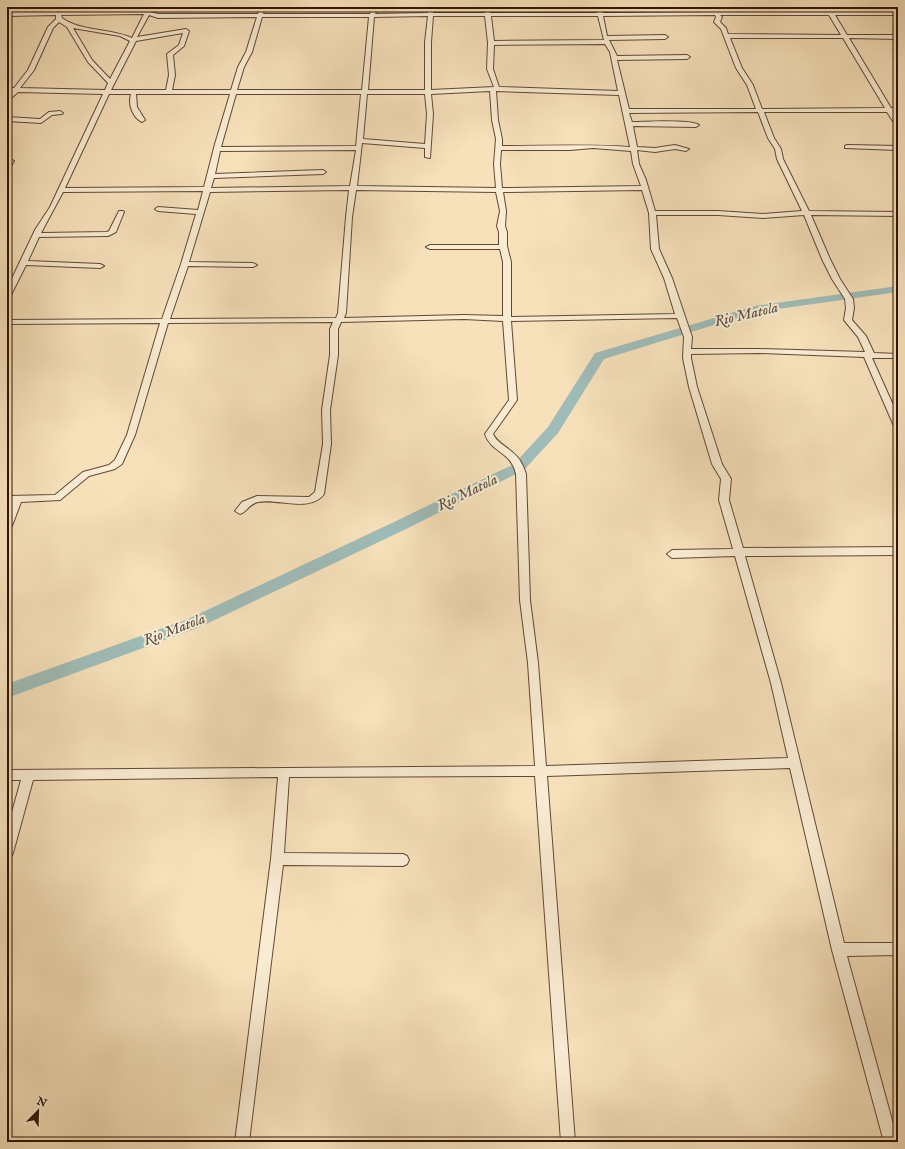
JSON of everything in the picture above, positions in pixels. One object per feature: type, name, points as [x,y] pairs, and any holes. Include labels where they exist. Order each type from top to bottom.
[{"type":"street","points":[[121,12],[130,7]]},
{"type":"street","points":[[7,526],[12,499],[57,498],[76,480],[85,474],[94,470],[116,466],[119,462],[131,435],[165,320],[185,264],[241,67],[249,52],[262,7]]},
{"type":"street","points":[[317,15],[318,7]]},
{"type":"street","points":[[240,511],[245,504],[257,500],[311,500],[318,494],[327,444],[326,410],[334,355],[334,329],[342,313],[344,302],[347,240],[359,145],[363,91],[368,67],[372,15],[375,7]]},
{"type":"street","points":[[428,157],[430,114],[428,92],[431,7]]},
{"type":"street","points":[[487,7],[491,43],[490,69],[496,126],[499,138],[498,164],[503,211],[501,226],[503,232],[503,247],[507,262],[508,319],[513,400],[505,414],[489,434],[492,440],[516,460],[520,470],[525,600],[532,656],[568,1142]]},
{"type":"street","points":[[600,7],[606,40],[613,52],[613,58],[629,124],[636,164],[643,180],[652,213],[656,251],[668,278],[688,337],[688,367],[693,387],[717,464],[726,479],[724,500],[776,683],[839,950],[891,1142]]},
{"type":"street","points":[[712,7],[715,14],[719,17],[718,22],[723,28],[739,68],[750,85],[760,111],[778,149],[780,159],[800,197],[806,214],[836,279],[849,299],[850,308],[848,320],[862,336],[898,426]]},
{"type":"street","points":[[827,7],[898,125]]},
{"type":"street","points":[[194,16],[196,9]]},
{"type":"street","points":[[58,10],[59,19],[69,26],[121,35],[134,40],[186,31],[181,46],[170,54],[172,75],[169,92]]},
{"type":"street","points":[[7,14],[58,10],[143,12],[158,16],[418,15],[430,18],[487,14],[898,13]]},
{"type":"street","points":[[7,295],[11,282],[24,262],[61,190],[106,92],[147,14]]},
{"type":"street","points":[[7,100],[16,91],[31,70],[51,27],[59,19]]},
{"type":"street","points":[[69,26],[90,62],[111,83]]},
{"type":"street","points":[[726,36],[898,37]]},
{"type":"street","points":[[491,43],[665,37]]},
{"type":"street","points":[[613,58],[687,57]]},
{"type":"street","points":[[7,90],[106,92],[428,92],[492,90],[621,93]]},
{"type":"street","points":[[134,92],[131,101],[132,105],[142,120]]},
{"type":"street","points":[[626,112],[898,110]]},
{"type":"street","points":[[7,119],[41,121],[51,113],[60,113]]},
{"type":"street","points":[[629,124],[696,125]]},
{"type":"street","points":[[217,149],[359,145],[428,146]]},
{"type":"street","points":[[498,148],[570,148],[593,146],[655,150],[675,147],[686,149]]},
{"type":"street","points":[[847,147],[898,148]]},
{"type":"street","points":[[7,160],[11,161],[7,168]]},
{"type":"street","points":[[211,176],[324,172]]},
{"type":"street","points":[[61,190],[500,190],[644,188]]},
{"type":"street","points":[[158,209],[200,212]]},
{"type":"street","points":[[38,235],[108,234],[112,232],[121,212]]},
{"type":"street","points":[[652,213],[718,213],[763,216],[795,213],[898,214]]},
{"type":"street","points":[[430,247],[503,247]]},
{"type":"street","points":[[24,262],[100,266]]},
{"type":"street","points":[[185,264],[253,265]]},
{"type":"street","points":[[7,322],[338,320],[464,317],[508,319],[680,316]]},
{"type":"street","points":[[687,352],[759,351],[898,356]]},
{"type":"street","points":[[672,554],[898,551]]},
{"type":"street","points":[[7,775],[540,771],[794,763]]},
{"type":"street","points":[[242,1142],[277,859],[284,772]]},
{"type":"street","points":[[7,852],[28,775]]},
{"type":"street","points":[[277,859],[402,860]]},
{"type":"street","points":[[839,950],[898,949]]},
{"type":"waterway","name":"Rio Matola","points":[[7,691],[194,623],[399,526],[519,467],[553,430],[599,356],[755,309],[898,289]]}]
